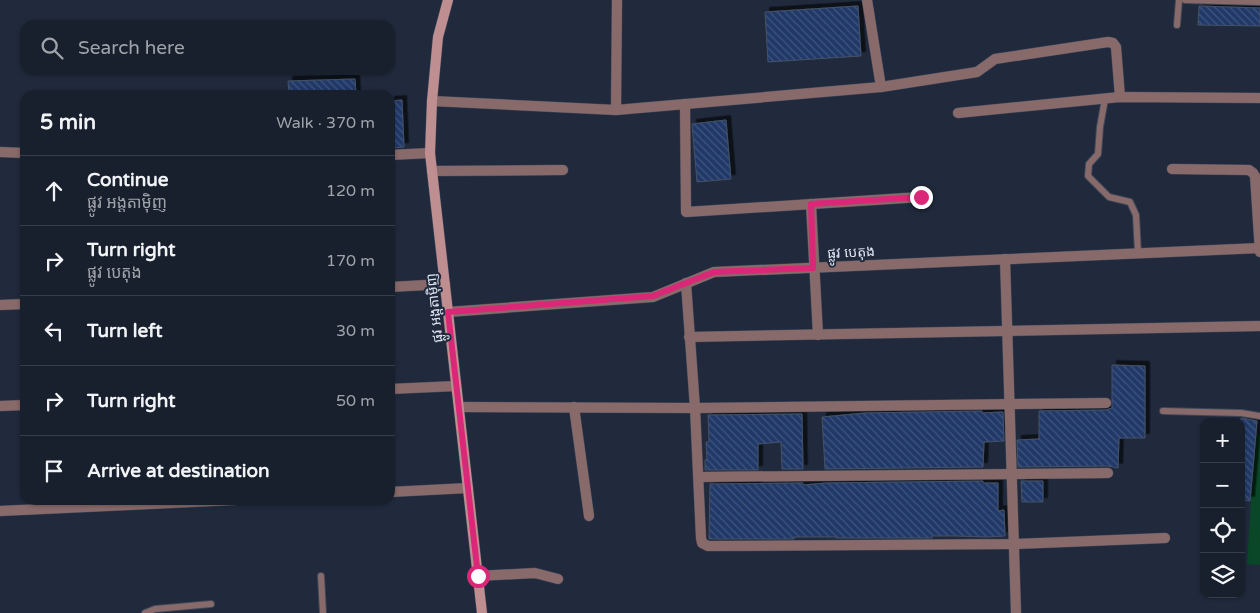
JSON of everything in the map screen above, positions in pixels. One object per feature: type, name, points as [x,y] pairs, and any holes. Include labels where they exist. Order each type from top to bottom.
[{"type":"street","name":"ផ្លូវ អង្តតាម៉ិញ","points":[[448,0],[438,37],[432,101],[430,153],[482,613]]},
{"type":"street","points":[[616,110],[617,0]]},
{"type":"street","points":[[867,0],[881,87]]},
{"type":"street","points":[[432,101],[616,110],[881,87],[977,72],[995,59],[1108,42],[1113,43],[1116,47],[1120,97]]},
{"type":"street","points":[[958,113],[1120,97],[1260,98]]},
{"type":"street","points":[[685,104],[686,212],[921,197]]},
{"type":"street","points":[[0,152],[20,153]]},
{"type":"street","points":[[395,155],[430,153]]},
{"type":"street","points":[[1172,169],[1249,170],[1253,173],[1255,176],[1260,252]]},
{"type":"street","points":[[432,171],[563,170]]},
{"type":"street","points":[[811,204],[818,334]]},
{"type":"street","name":"ផ្លូវ បេតុង","points":[[448,312],[653,296],[714,272],[1260,248]]},
{"type":"street","points":[[1005,259],[1016,613]]},
{"type":"street","points":[[686,283],[702,543],[708,546],[1014,544],[1165,538]]},
{"type":"street","points":[[395,286],[445,284]]},
{"type":"street","points":[[0,305],[20,304]]},
{"type":"street","points":[[689,337],[1260,326]]},
{"type":"street","points":[[395,389],[456,386]]},
{"type":"street","points":[[458,407],[695,408],[1106,403]]},
{"type":"street","points":[[0,406],[20,405]]},
{"type":"street","points":[[574,407],[589,516]]},
{"type":"street","points":[[699,477],[1108,473]]},
{"type":"street","points":[[395,492],[468,488]]},
{"type":"street","points":[[0,511],[109,505]]},
{"type":"street","points":[[478,576],[535,573],[558,579]]},
{"type":"lane","points":[[1177,25],[1179,0]]},
{"type":"lane","points":[[1185,0],[1260,2]]},
{"type":"lane","points":[[1106,99],[1100,127],[1098,154],[1089,164],[1088,176],[1109,197],[1130,202],[1136,215],[1138,253]]},
{"type":"lane","points":[[1164,411],[1241,413],[1260,416]]},
{"type":"lane","points":[[321,576],[323,613]]},
{"type":"lane","points":[[145,613],[155,609],[211,604]]},
{"type":"green space","points":[[1255,434],[1260,434],[1260,565],[1247,564]]},
{"type":"building","points":[[858,6],[861,56],[768,62],[765,12]]},
{"type":"building","points":[[1199,6],[1260,8],[1260,26],[1198,25]]},
{"type":"building","points":[[355,79],[356,90],[289,90],[288,81]]},
{"type":"building","points":[[402,100],[404,147],[395,148],[395,101]]},
{"type":"building","points":[[726,120],[731,179],[697,182],[692,124]]},
{"type":"building","points":[[1112,365],[1145,366],[1145,438],[1119,438],[1118,468],[1108,466],[1018,467],[1017,440],[1039,439],[1039,411],[1106,410],[1112,408]]},
{"type":"building","points":[[982,411],[982,413],[1003,412],[1004,441],[984,442],[983,467],[825,469],[822,417],[865,413]]},
{"type":"building","points":[[802,414],[803,469],[782,469],[781,442],[758,444],[758,470],[705,470],[705,460],[707,460],[706,442],[709,442],[708,415]]},
{"type":"building","points":[[1245,419],[1257,421],[1250,501],[1245,500]]},
{"type":"building","points":[[983,481],[983,483],[998,483],[998,511],[1004,510],[1005,536],[709,539],[710,484],[803,483],[803,485]]},
{"type":"building","points":[[1021,481],[1043,481],[1043,502],[1022,502]]},
{"type":"route","points":[[478,576],[448,312],[653,296],[714,272],[813,268],[811,204],[921,197]]}]
